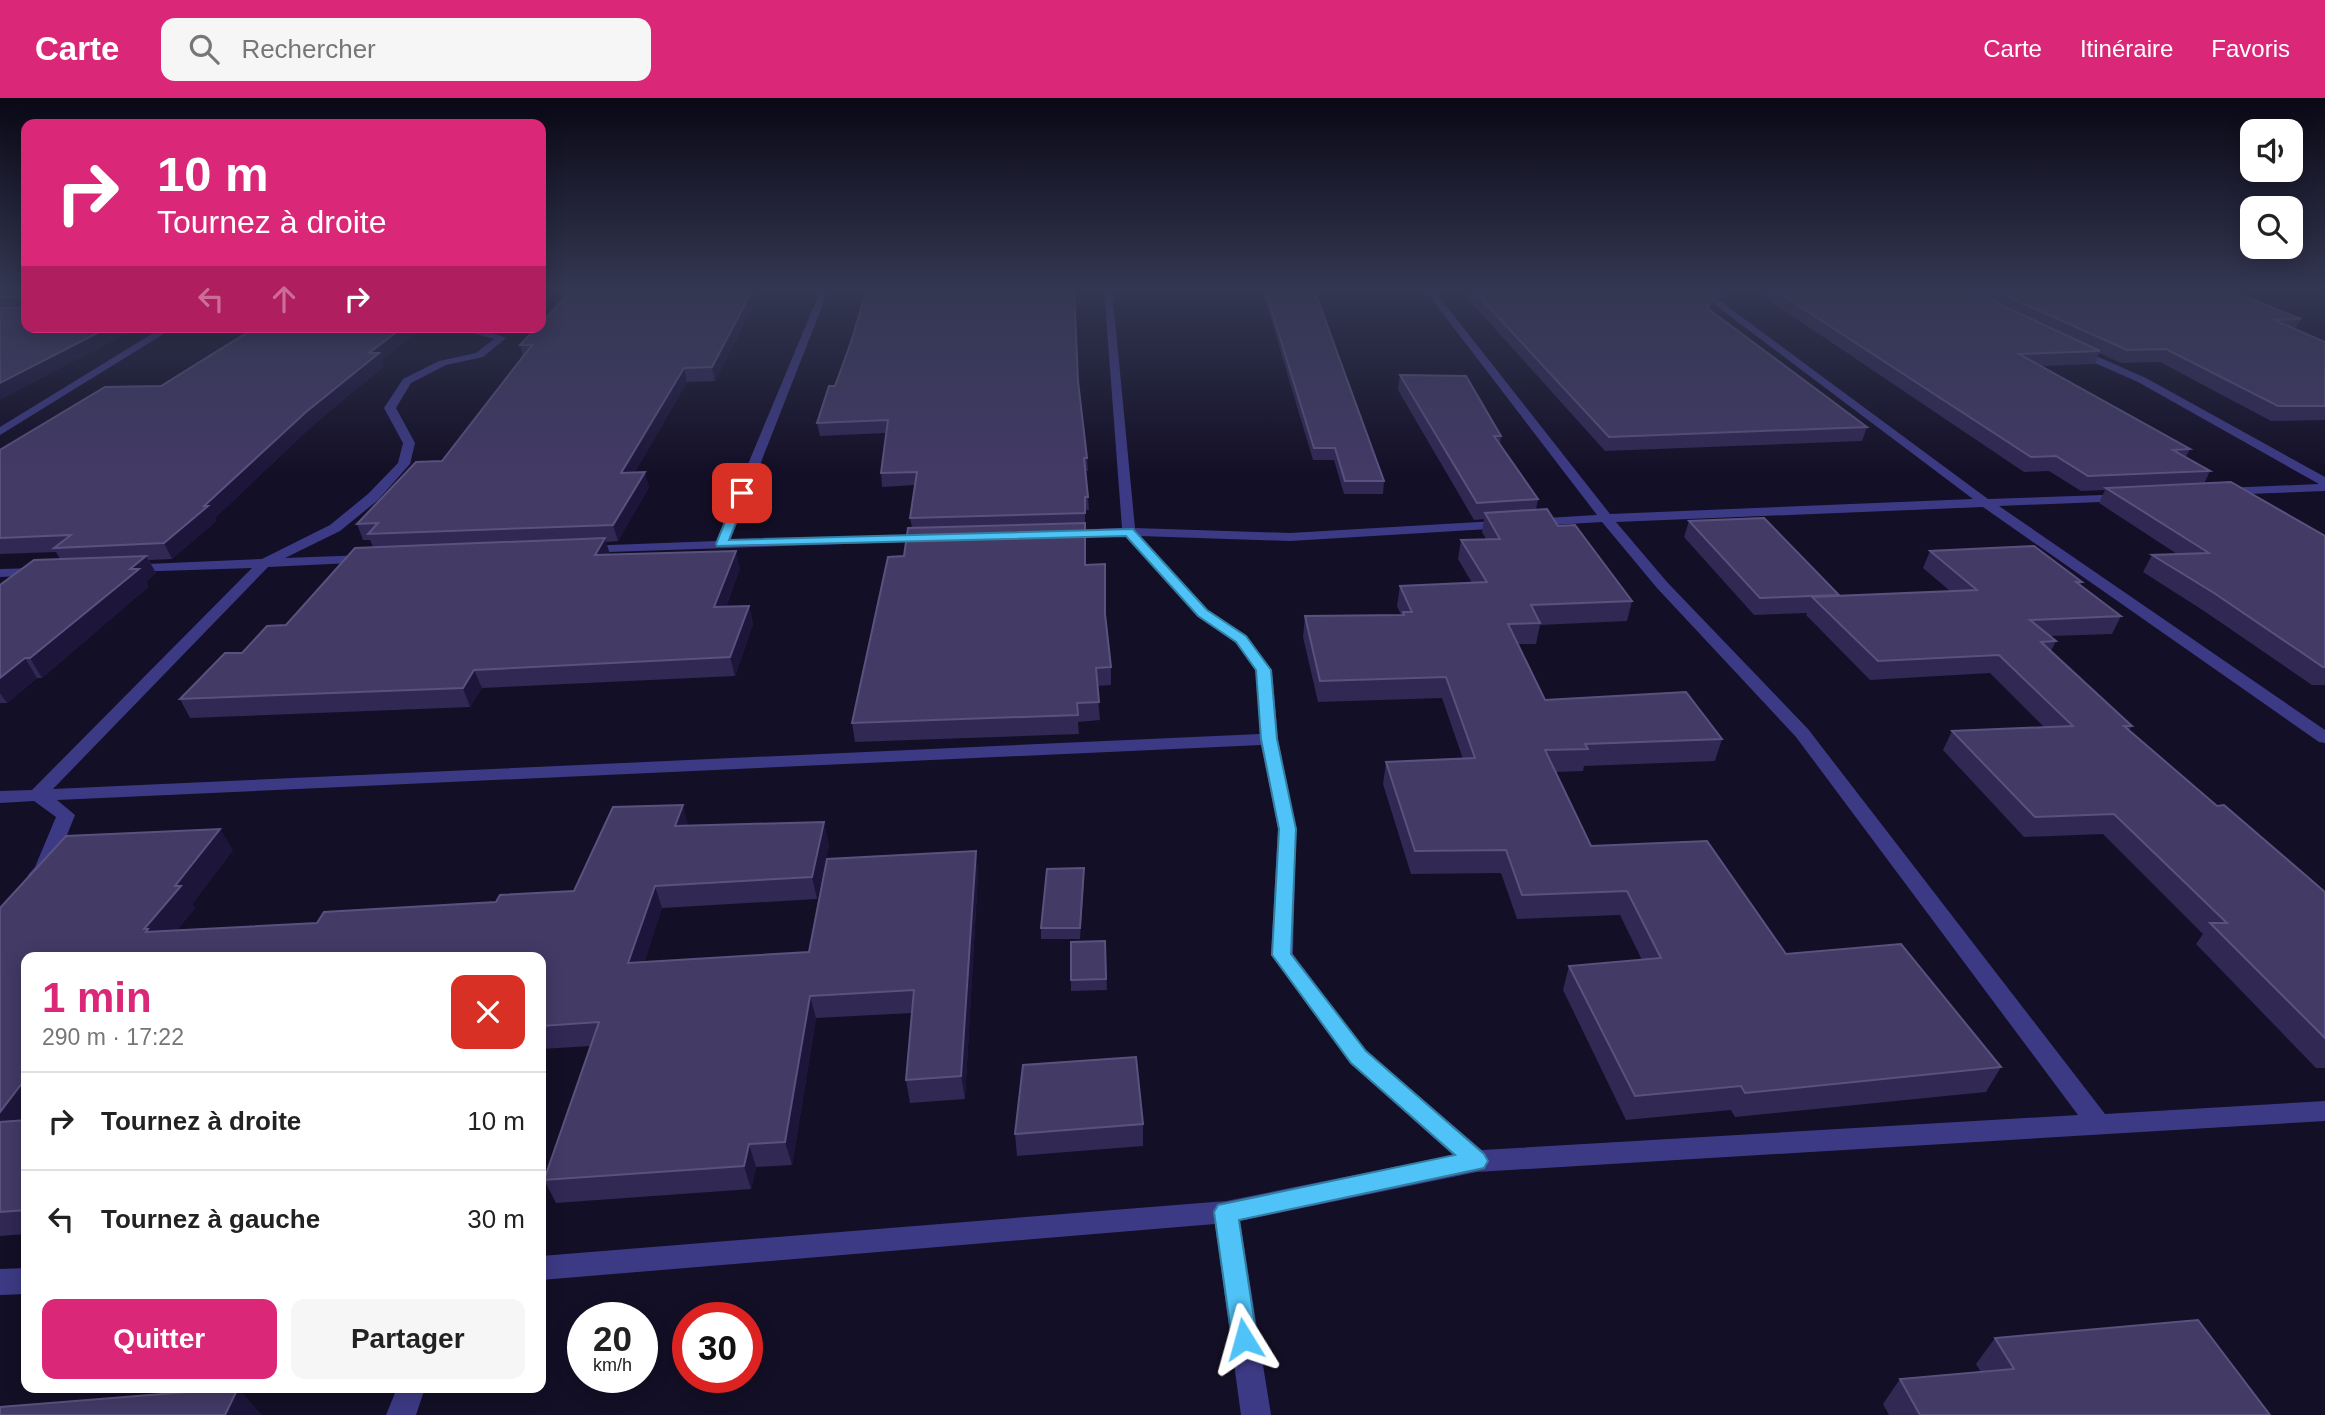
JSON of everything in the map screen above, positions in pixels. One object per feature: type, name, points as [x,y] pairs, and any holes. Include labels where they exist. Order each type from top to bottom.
[{"type":"street","points":[[0,432],[132,350]]},
{"type":"street","points":[[37,795],[264,563],[335,528],[373,497],[404,464],[408,443],[390,408],[407,382],[443,363],[479,355],[485,350]]},
{"type":"street","points":[[722,544],[800,350]]},
{"type":"street","points":[[1113,350],[1129,532],[1203,613],[1241,639],[1264,670],[1269,739],[1287,829],[1282,955],[1358,1057],[1476,1161]]},
{"type":"street","points":[[1476,350],[1606,518],[1662,585],[1802,733],[2099,1125]]},
{"type":"street","points":[[1781,350],[1986,503],[2325,738]]},
{"type":"street","points":[[2076,350],[2142,380],[2325,484]]},
{"type":"street","points":[[2203,493],[2325,484]]},
{"type":"street","points":[[1048,534],[1129,532],[1290,537],[1606,518],[2135,496]]},
{"type":"street","points":[[569,550],[939,537]]},
{"type":"street","points":[[111,569],[375,559]]},
{"type":"street","points":[[0,573],[56,571]]},
{"type":"street","points":[[0,797],[1269,739]]},
{"type":"street","points":[[26,887],[43,870],[66,816],[37,795]]},
{"type":"street","points":[[546,1268],[1226,1212],[1476,1161],[2325,1111]]},
{"type":"street","points":[[1226,1212],[1255,1415]]},
{"type":"street","points":[[0,1282],[21,1281]]},
{"type":"street","points":[[401,1415],[409,1393]]},
{"type":"building","points":[[0,350],[63,350],[0,383]]},
{"type":"building","points":[[218,350],[372,350],[369,353],[379,353],[306,412],[204,506],[208,506],[164,543],[54,548],[71,535],[0,538],[0,450],[105,387],[161,386]]},
{"type":"building","points":[[528,350],[721,350],[712,367],[684,368],[621,473],[645,472],[613,525],[368,534],[378,523],[357,524],[416,462],[442,461]]},
{"type":"building","points":[[848,350],[1077,350],[1087,458],[1084,458],[1088,497],[1085,497],[1085,513],[910,518],[917,472],[881,473],[888,420],[817,423],[829,386],[835,386]]},
{"type":"building","points":[[1284,350],[1336,350],[1384,481],[1345,481],[1335,448],[1314,448]]},
{"type":"building","points":[[1529,350],[1764,350],[1867,427],[1609,437]]},
{"type":"building","points":[[1867,350],[2099,350],[2019,354],[2190,449],[2173,450],[2210,471],[2088,476],[2056,456],[2031,457]]},
{"type":"building","points":[[2169,350],[2325,350],[2325,406],[2278,406]]},
{"type":"building","points":[[1400,375],[1466,376],[1501,436],[1494,436],[1538,499],[1477,503]]},
{"type":"building","points":[[2231,482],[2325,536],[2325,667],[2152,555],[2209,553],[2106,488]]},
{"type":"building","points":[[1547,509],[1558,526],[1575,525],[1632,601],[1531,605],[1540,623],[1508,624],[1545,700],[1686,692],[1722,739],[1585,744],[1588,749],[1545,750],[1591,846],[1707,841],[1786,954],[1901,944],[2001,1067],[1745,1093],[1741,1086],[1635,1096],[1569,966],[1661,958],[1627,891],[1522,895],[1506,850],[1415,851],[1386,762],[1475,758],[1446,677],[1320,681],[1305,616],[1404,615],[1403,612],[1412,612],[1400,586],[1487,582],[1461,540],[1500,539],[1485,513]]},
{"type":"building","points":[[1764,518],[1839,595],[1760,598],[1689,521]]},
{"type":"building","points":[[1085,523],[1085,565],[1105,564],[1105,614],[1111,667],[1096,668],[1099,702],[1077,703],[1078,715],[852,723],[888,557],[904,556],[908,528]]},
{"type":"building","points":[[605,538],[595,555],[736,551],[714,607],[749,606],[730,657],[474,670],[463,688],[180,699],[225,653],[242,653],[267,626],[286,625],[355,548]]},
{"type":"building","points":[[2034,546],[2121,616],[2030,620],[2056,641],[2041,642],[2132,726],[2124,726],[2217,806],[2224,805],[2325,892],[2325,1038],[2210,923],[2227,923],[2114,814],[2035,817],[1952,731],[2073,726],[1999,655],[1878,661],[1812,597],[1977,590],[1930,551]]},
{"type":"building","points":[[146,556],[130,569],[139,569],[30,658],[25,658],[0,678],[0,585],[34,560]]},
{"type":"building","points":[[683,805],[675,826],[824,822],[812,877],[655,886],[628,963],[809,952],[827,859],[976,851],[961,1076],[906,1080],[914,990],[810,996],[785,1142],[749,1144],[744,1166],[546,1180],[599,1022],[546,1026],[546,952],[21,952],[21,1085],[0,1112],[0,908],[66,836],[220,829],[175,886],[181,886],[144,929],[148,929],[146,932],[317,923],[324,912],[496,902],[500,895],[574,891],[613,807]]},
{"type":"building","points":[[1084,868],[1080,928],[1041,928],[1047,869]]},
{"type":"building","points":[[1105,941],[1106,979],[1071,980],[1071,942]]},
{"type":"building","points":[[1136,1057],[1143,1124],[1015,1134],[1023,1065]]},
{"type":"building","points":[[21,1120],[21,1210],[0,1212],[0,1122]]},
{"type":"building","points":[[2198,1320],[2270,1415],[1920,1415],[1900,1379],[2014,1369],[1995,1338]]},
{"type":"building","points":[[175,1393],[236,1393],[225,1415],[0,1415],[0,1407]]},
{"type":"route","points":[[742,493],[722,544],[1129,532],[1203,613],[1241,639],[1264,670],[1269,739],[1287,829],[1282,955],[1358,1057],[1476,1161],[1226,1212],[1244,1339]]}]
